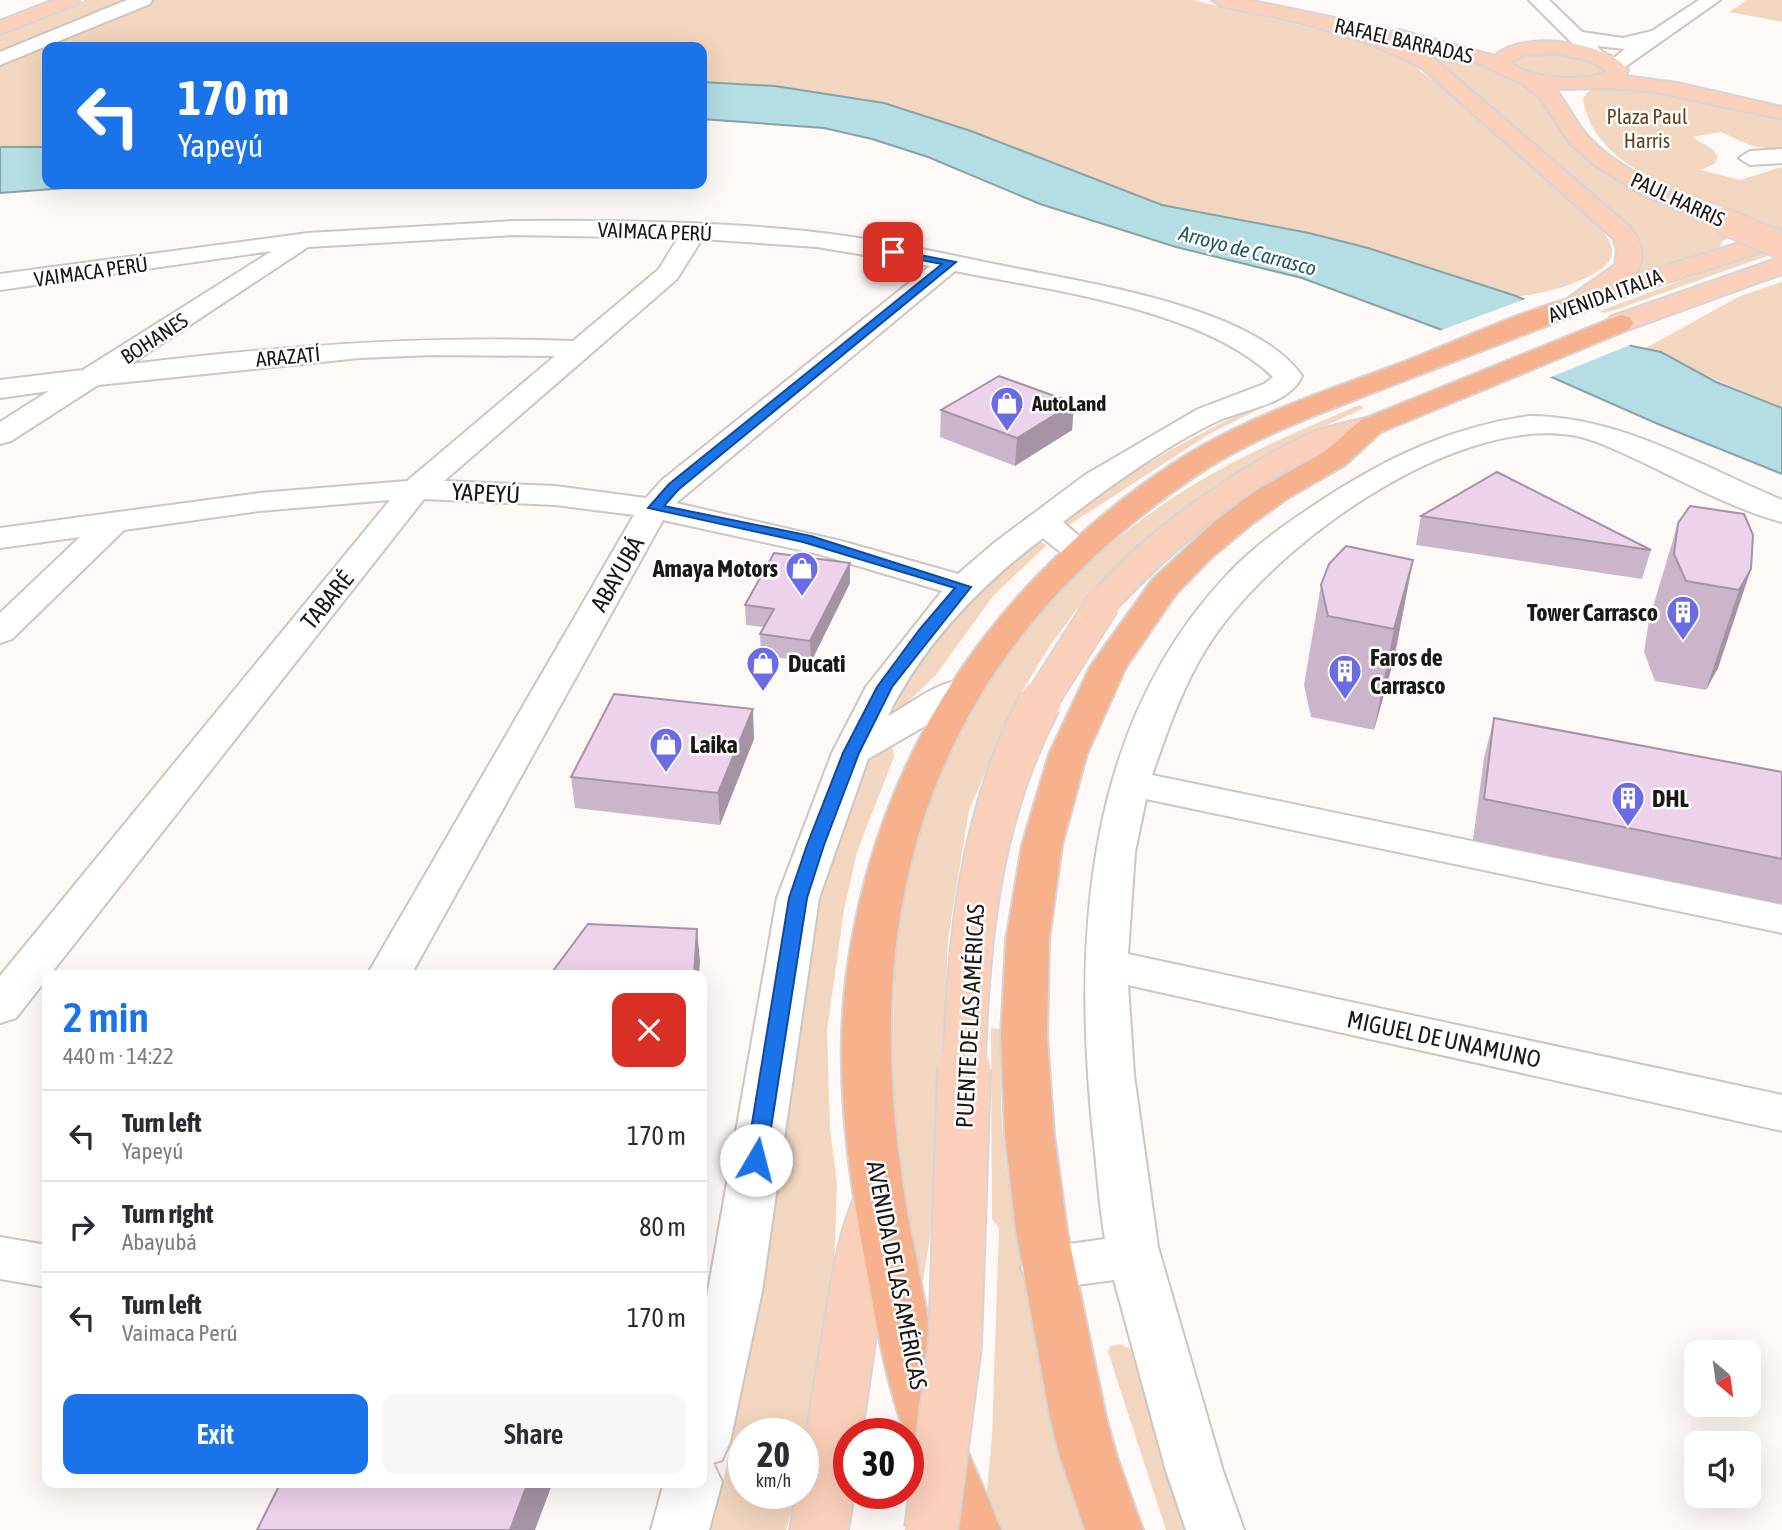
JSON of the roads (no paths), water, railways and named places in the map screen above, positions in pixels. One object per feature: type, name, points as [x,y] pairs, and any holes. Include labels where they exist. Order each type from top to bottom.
[{"type":"highway","name":"AVENIDA ITALIA","points":[[1430,360],[1576,305]]},
{"type":"highway","name":"AVENIDA ITALIA","points":[[1371,426],[1620,323]]},
{"type":"highway","name":"AVENIDA DE LAS AMÉRICAS","points":[[971,1530],[919,1396],[878,1200],[869,1111],[869,973],[879,907],[895,842],[930,746],[962,689],[1024,607],[1115,520],[1222,446],[1309,407],[1430,360]]},
{"type":"highway","points":[[1114,1530],[1086,1449],[1047,1268],[1029,1138],[1022,1003],[1035,880],[1059,777],[1077,728],[1097,684],[1126,636],[1182,569],[1222,532],[1267,498],[1342,453],[1371,426]]},
{"type":"main road","points":[[0,9],[24,0]]},
{"type":"main road","points":[[0,28],[70,0]]},
{"type":"main road","name":"RAFAEL BARRADAS","points":[[1221,0],[1450,47],[1529,79],[1656,86],[1782,113]]},
{"type":"main road","name":"RAFAEL BARRADAS","points":[[1243,0],[1471,46],[1535,48],[1594,55],[1656,86]]},
{"type":"main road","points":[[1318,21],[1398,47],[1430,65],[1621,232],[1630,247],[1630,262],[1626,269],[1576,305]]},
{"type":"main road","name":"RAFAEL BARRADAS","points":[[1503,67],[1500,62],[1506,54],[1535,48]]},
{"type":"main road","points":[[1592,83],[1614,77],[1617,67]]},
{"type":"main road","name":"PAUL HARRIS","points":[[1529,79],[1551,94],[1564,121],[1589,150],[1642,184],[1782,239]]},
{"type":"main road","name":"PAUL HARRIS","points":[[1592,83],[1574,94],[1573,102],[1580,122],[1601,149],[1641,177],[1782,246]]},
{"type":"main road","name":"AVENIDA ITALIA","points":[[1576,305],[1712,257],[1782,239]]},
{"type":"main road","name":"AVENIDA ITALIA","points":[[1620,323],[1782,265]]},
{"type":"main road","name":"PUENTE DE LAS AMÉRICAS","points":[[930,1530],[940,1478],[959,1286],[967,1000],[976,895],[990,830],[1018,746],[1053,676],[1103,603],[1144,560],[1209,506],[1322,439],[1371,426]]},
{"type":"main road","points":[[819,1530],[860,1265],[878,1200]]},
{"type":"street","points":[[0,44],[112,0]]},
{"type":"street","points":[[0,59],[143,0]]},
{"type":"street","points":[[1538,0],[1594,55]]},
{"type":"street","points":[[1617,67],[1711,0]]},
{"type":"street","points":[[1535,48],[1562,38],[1561,24]]},
{"type":"street","points":[[1577,37],[1623,44],[1660,34]]},
{"type":"street","points":[[1750,158],[1782,156]]},
{"type":"street","name":"VAIMACA PERÚ","points":[[0,282],[307,240],[533,227],[692,231],[814,240],[951,262],[1110,296],[1219,330],[1280,365],[1289,376],[1285,383],[1274,390],[1208,415],[1152,448],[1096,482],[1043,522]]},
{"type":"street","name":"TABARÉ","points":[[0,1007],[415,489],[668,274],[688,245],[692,231]]},
{"type":"street","name":"BOHANES","points":[[0,435],[307,240]]},
{"type":"street","name":"ABAYUBÁ","points":[[392,970],[654,508],[673,487],[951,262]]},
{"type":"street","name":"ARAZATÍ","points":[[0,389],[371,349],[493,346],[577,349]]},
{"type":"street","points":[[1215,1530],[1133,1256],[1108,1071],[1107,912],[1111,863],[1130,783],[1150,723],[1202,627],[1237,584],[1313,520],[1363,488],[1471,435],[1527,425],[1558,425],[1603,434],[1782,512]]},
{"type":"street","name":"YAPEYÚ","points":[[0,538],[320,496],[415,489],[563,497],[654,508],[806,539],[964,587]]},
{"type":"street","points":[[707,1396],[709,1378],[736,1291],[798,898],[851,753],[884,687],[924,633],[964,587],[1043,522],[1080,551]]},
{"type":"street","points":[[0,632],[112,524]]},
{"type":"street","points":[[851,753],[962,689]]},
{"type":"street","points":[[1130,783],[1782,919]]},
{"type":"street","name":"MIGUEL DE UNAMUNO","points":[[1107,965],[1782,1113]]},
{"type":"street","points":[[1047,1268],[1133,1256]]},
{"type":"street","points":[[0,1258],[42,1265]]},
{"type":"street","points":[[680,1530],[691,1488]]},
{"type":"water","name":"Arroyo de Carrasco","points":[[707,82],[775,86],[884,103],[971,131],[1162,205],[1309,233],[1368,248],[1516,296],[1632,346],[1661,352],[1716,382],[1782,408],[1782,474],[1658,424],[1461,337],[1302,278],[1176,247],[1040,204],[928,157],[872,139],[824,128],[707,119]]},
{"type":"water","points":[[0,147],[42,147],[42,189],[53,189],[0,193]]},
{"type":"place","name":"AutoLand","points":[[1007,433]]},
{"type":"place","name":"Amaya Motors","points":[[802,598]]},
{"type":"place","name":"Tower Carrasco","points":[[1683,642]]},
{"type":"place","name":"Ducati","points":[[763,693]]},
{"type":"place","name":"Faros de Carrasco","points":[[1345,701]]},
{"type":"place","name":"Laika","points":[[666,774]]},
{"type":"place","name":"DHL","points":[[1628,828]]},
{"type":"park label","name":"Plaza Paul Harris","points":[[1647,128]]}]
